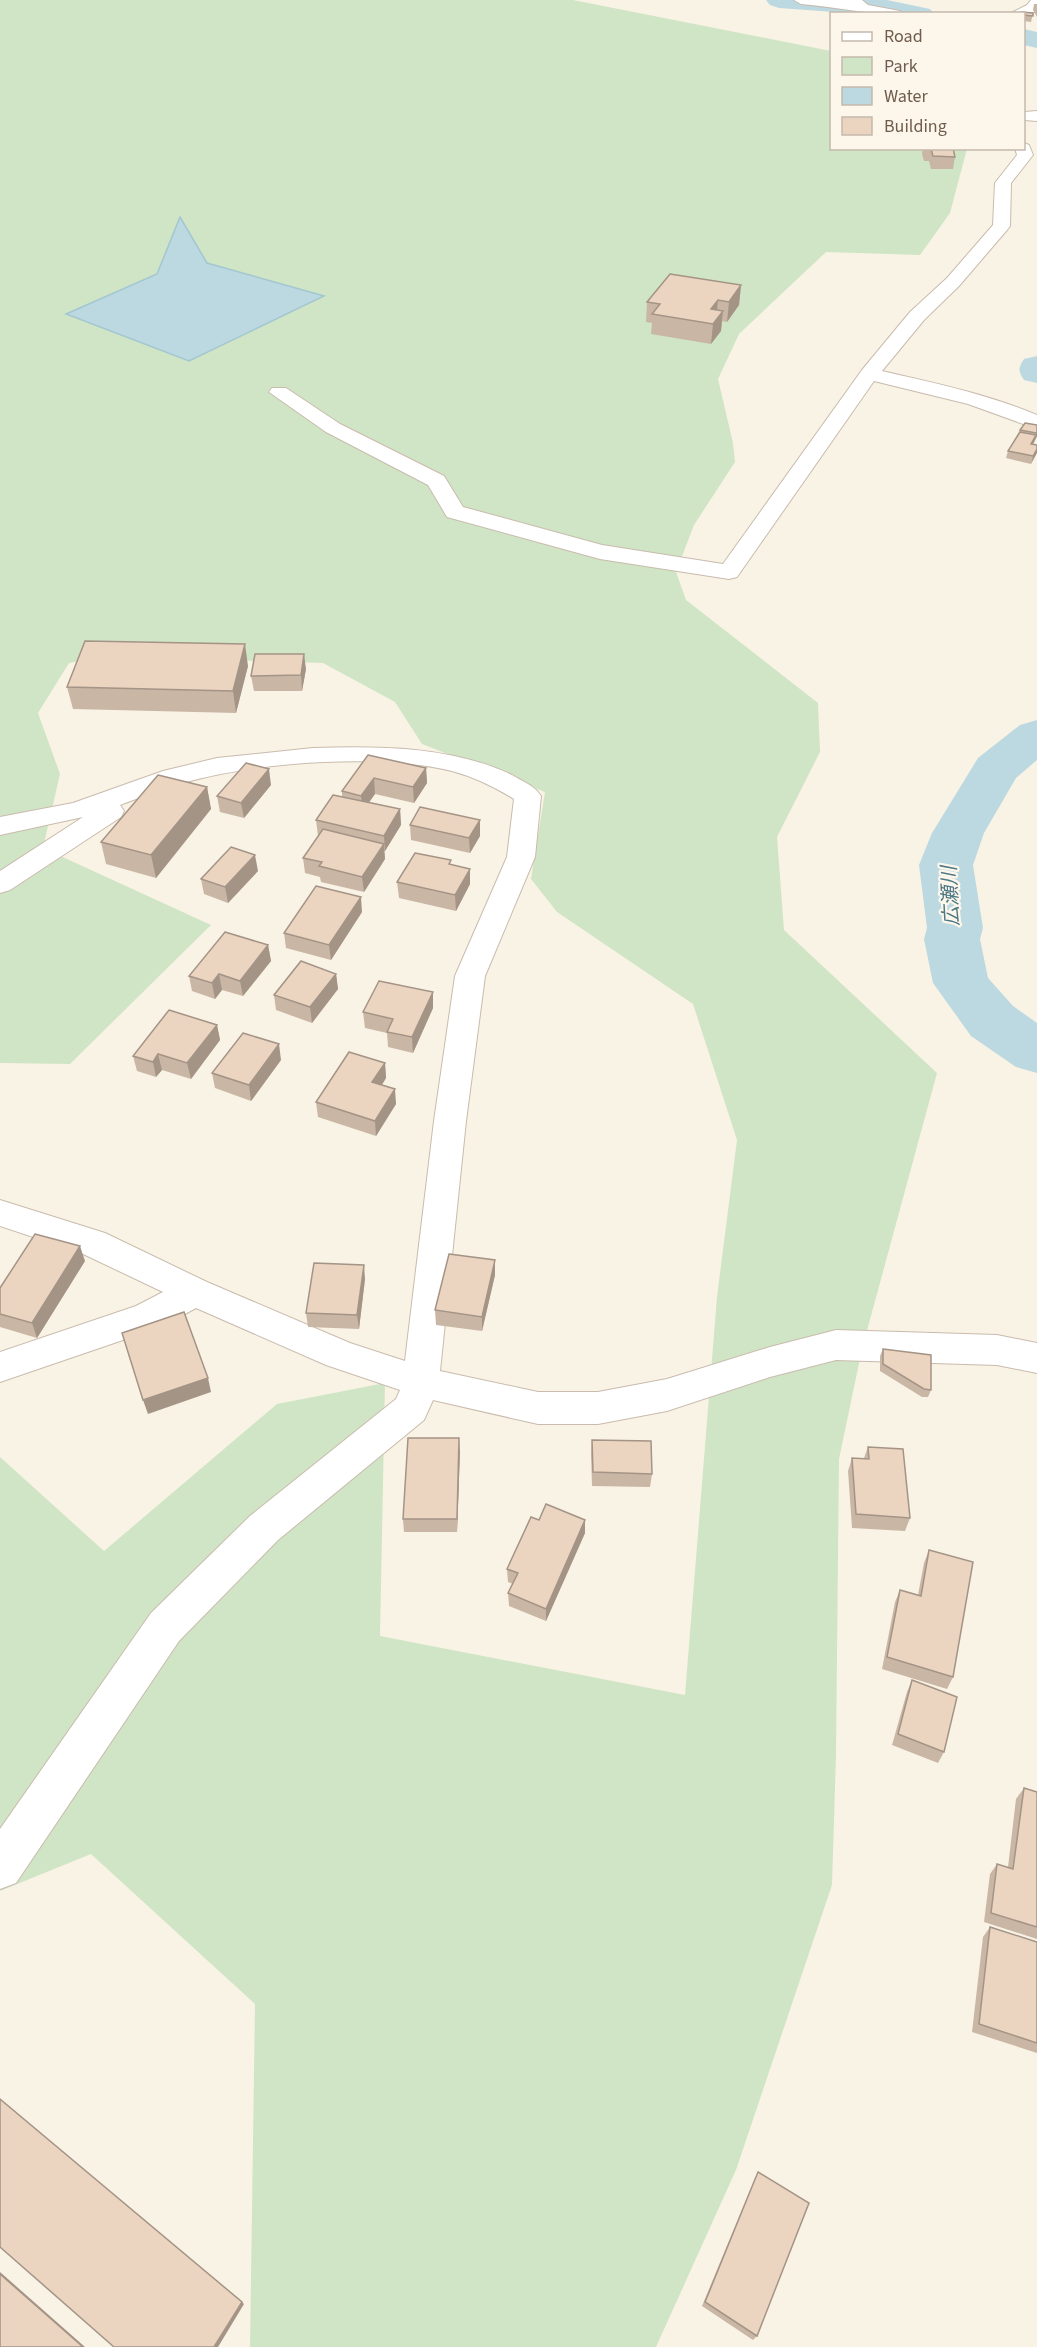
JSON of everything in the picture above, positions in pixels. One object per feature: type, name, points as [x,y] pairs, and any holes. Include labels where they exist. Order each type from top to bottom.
[{"type":"street","points":[[801,0],[857,2],[864,8],[885,12]]},
{"type":"street","points":[[1021,12],[1032,8],[1037,1]]},
{"type":"street","points":[[279,392],[333,429],[436,481],[455,512],[600,552],[729,572],[869,374],[916,316],[953,282],[1001,226],[1003,183],[1025,155],[1024,150]]},
{"type":"street","points":[[869,374],[995,404],[1037,423]]},
{"type":"street","points":[[0,826],[67,813],[188,772],[256,760],[357,756],[442,761],[508,782],[528,796],[521,857],[470,976],[450,1120],[421,1382],[411,1409],[264,1528],[165,1627],[0,1867]]},
{"type":"street","points":[[0,884],[156,782]]},
{"type":"street","points":[[0,1213],[93,1242],[195,1292],[339,1354],[421,1382],[538,1408],[597,1408],[667,1395],[770,1362],[836,1345],[998,1350],[1037,1358]]},
{"type":"street","points":[[0,1367],[148,1317],[195,1292]]},
{"type":"green space","points":[[0,0],[573,0],[830,51],[830,150],[967,150],[950,213],[920,255],[826,252],[739,334],[718,379],[733,443],[735,462],[694,525],[676,572],[686,600],[818,703],[820,752],[777,837],[784,930],[937,1073],[862,1349],[839,1459],[836,1755],[832,1885],[736,2170],[656,2347],[250,2347],[255,2004],[91,1854],[0,1891],[0,1457],[104,1551],[277,1404],[385,1383],[380,1636],[685,1695],[717,1297],[737,1140],[693,1004],[557,912],[531,879],[545,792],[422,744],[395,702],[323,663],[251,661],[184,653],[130,652],[69,663],[38,713],[60,774],[43,848],[211,925],[70,1064],[0,1063]]},
{"type":"water","points":[[180,217],[207,263],[324,296],[189,361],[66,314],[157,274]]},
{"type":"building","points":[[1025,12],[1033,13],[1033,16],[1025,15]]},
{"type":"building","points":[[931,150],[953,150],[955,157],[933,156]]},
{"type":"building","points":[[670,274],[741,285],[729,302],[718,300],[711,309],[723,311],[713,324],[652,314],[660,304],[647,302]]},
{"type":"building","points":[[1025,423],[1037,425],[1037,432],[1020,430]]},
{"type":"building","points":[[1020,432],[1036,435],[1031,444],[1037,445],[1033,456],[1008,451]]},
{"type":"building","points":[[85,641],[245,644],[233,691],[67,687]]},
{"type":"building","points":[[255,654],[304,654],[301,675],[251,676]]},
{"type":"building","points":[[368,755],[426,768],[413,787],[374,778],[361,796],[342,791]]},
{"type":"building","points":[[246,763],[269,769],[241,803],[217,796]]},
{"type":"building","points":[[158,775],[207,787],[151,855],[101,842]]},
{"type":"building","points":[[333,795],[400,809],[384,836],[316,820]]},
{"type":"building","points":[[420,807],[480,820],[469,838],[410,825]]},
{"type":"building","points":[[323,829],[384,844],[362,877],[319,866],[322,862],[303,858]]},
{"type":"building","points":[[231,847],[255,855],[225,887],[201,879]]},
{"type":"building","points":[[415,853],[451,860],[449,864],[470,869],[455,895],[397,882]]},
{"type":"building","points":[[316,886],[361,897],[329,945],[284,933]]},
{"type":"building","points":[[225,932],[268,945],[240,981],[219,974],[212,983],[189,976]]},
{"type":"building","points":[[301,961],[336,974],[310,1007],[274,995]]},
{"type":"building","points":[[379,981],[433,992],[412,1037],[387,1032],[393,1019],[363,1012]]},
{"type":"building","points":[[169,1010],[217,1025],[187,1063],[158,1054],[153,1062],[133,1056]]},
{"type":"building","points":[[243,1033],[279,1044],[249,1085],[212,1073]]},
{"type":"building","points":[[349,1052],[385,1063],[372,1082],[395,1089],[375,1121],[316,1102]]},
{"type":"building","points":[[35,1234],[80,1246],[32,1323],[0,1314],[0,1288]]},
{"type":"building","points":[[449,1254],[495,1260],[482,1317],[435,1310]]},
{"type":"building","points":[[314,1263],[364,1265],[357,1315],[306,1313]]},
{"type":"building","points":[[184,1312],[208,1378],[143,1400],[122,1333]]},
{"type":"building","points":[[883,1349],[931,1355],[931,1390],[924,1389],[883,1364]]},
{"type":"building","points":[[408,1438],[459,1438],[457,1519],[403,1519]]},
{"type":"building","points":[[592,1440],[651,1441],[652,1474],[593,1472]]},
{"type":"building","points":[[868,1447],[903,1449],[910,1518],[856,1514],[852,1458],[869,1459]]},
{"type":"building","points":[[546,1504],[585,1520],[546,1609],[508,1593],[518,1573],[507,1569],[531,1517],[539,1520]]},
{"type":"building","points":[[929,1550],[973,1562],[953,1677],[887,1657],[900,1590],[921,1596]]},
{"type":"building","points":[[912,1680],[957,1697],[944,1752],[898,1734]]},
{"type":"building","points":[[1024,1788],[1037,1792],[1037,1927],[991,1913],[997,1864],[1013,1869]]},
{"type":"building","points":[[990,1927],[1037,1942],[1037,2043],[979,2024]]},
{"type":"building","points":[[0,2099],[242,2302],[214,2347],[114,2347],[0,2247]]},
{"type":"building","points":[[758,2172],[809,2203],[757,2336],[705,2302]]},
{"type":"building","points":[[0,2274],[83,2347],[0,2347]]},
{"type":"waterway","points":[[779,0],[891,8],[911,12]]},
{"type":"waterway","points":[[1025,37],[1037,40]]},
{"type":"waterway","name":"広瀬川","points":[[1037,367],[1037,372]]},
{"type":"waterway","name":"広瀬川","points":[[1037,735],[996,769],[958,833],[946,865],[955,928],[952,939],[961,983],[992,1021],[1037,1052]]}]
